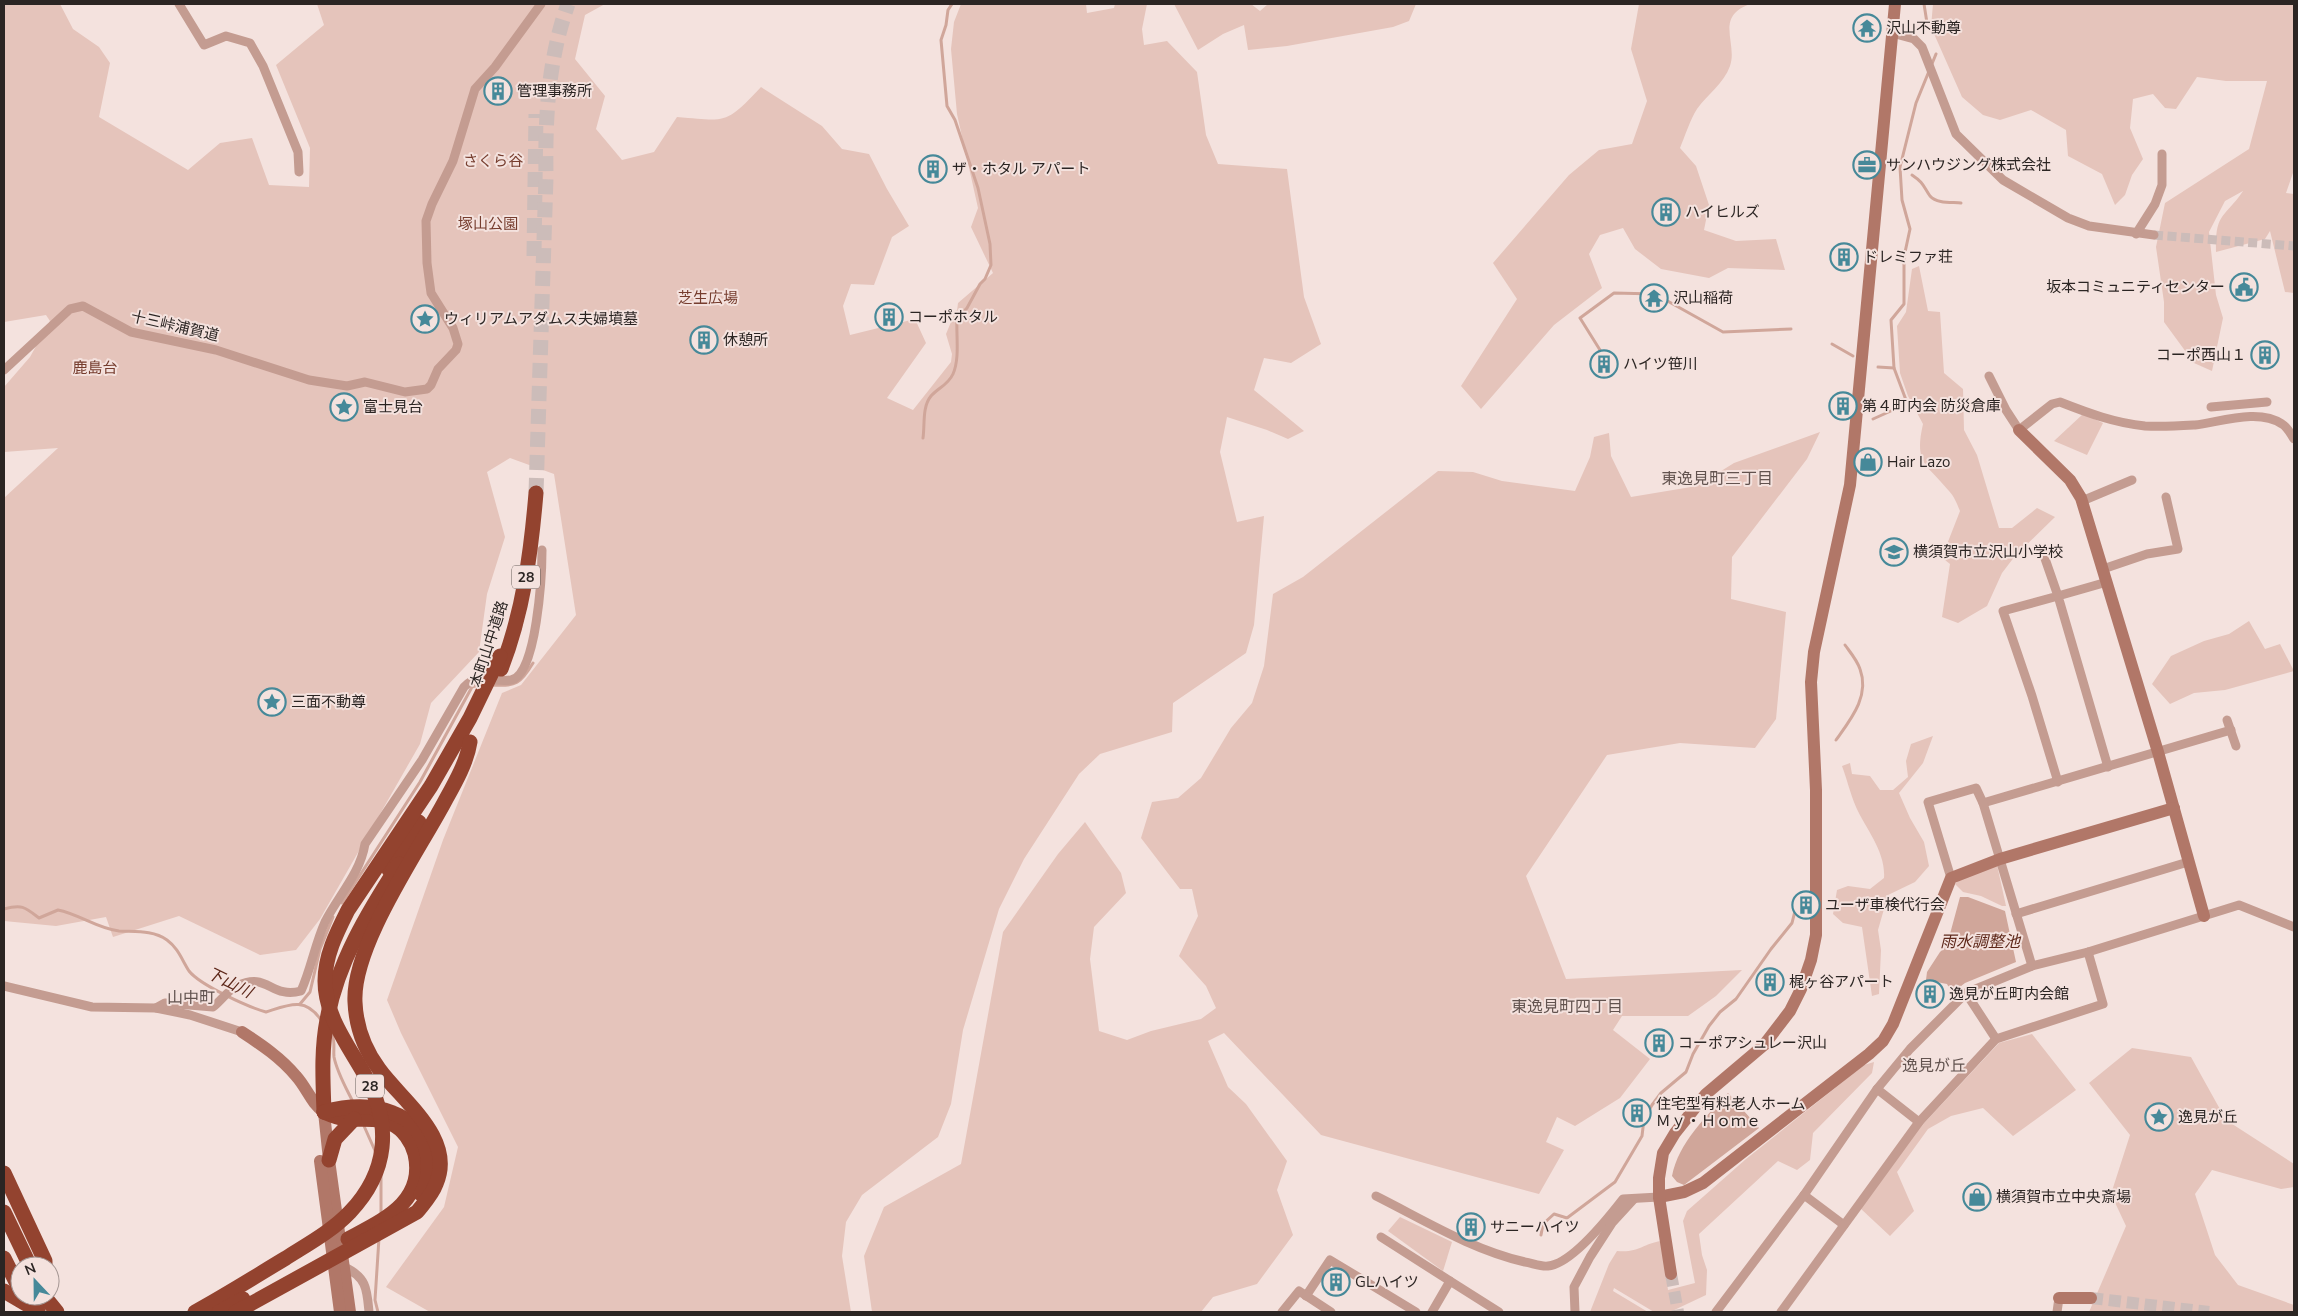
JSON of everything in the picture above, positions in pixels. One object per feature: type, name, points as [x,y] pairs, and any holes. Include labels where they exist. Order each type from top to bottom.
[{"type":"highway","name":"本町山中道路","points":[[459,756],[470,742],[503,657],[518,592],[533,493]]},
{"type":"highway","name":"28","points":[[388,1223],[416,1212],[430,1196],[437,1184],[440,1161],[432,1134],[424,1121],[387,1080],[370,1055],[357,1020],[355,1001],[357,973],[377,926],[447,798],[459,756],[503,657]]},
{"type":"highway","name":"28","points":[[195,1312],[271,1281],[350,1213],[367,1190],[380,1163],[384,1128],[378,1102],[333,1019],[325,981],[328,958],[338,929],[348,910],[377,865],[431,786],[459,756]]},
{"type":"highway","points":[[320,1110],[322,1033],[326,1008],[356,936],[459,756]]},
{"type":"highway","points":[[219,1312],[271,1281],[388,1223],[416,1203],[424,1188],[429,1164],[428,1152],[418,1132],[394,1113],[372,1108],[343,1107],[320,1110]]},
{"type":"highway","points":[[320,1110],[344,1118],[374,1119],[392,1124],[405,1134],[414,1148],[418,1166],[415,1184],[408,1198],[388,1223]]},
{"type":"highway","points":[[329,1160],[335,1139],[354,1119]]},
{"type":"highway","points":[[4,1173],[43,1256]]},
{"type":"highway","points":[[4,1195],[31,1256]]},
{"type":"highway","points":[[4,1212],[25,1256]]},
{"type":"highway","points":[[4,1228],[16,1256]]},
{"type":"highway","points":[[4,1258],[10,1277]]},
{"type":"highway","points":[[236,1312],[271,1281]]},
{"type":"street","points":[[179,4],[204,45],[226,36],[250,43],[263,66],[298,152],[299,172]]},
{"type":"street","name":"十三峠浦賀道","points":[[4,370],[70,309],[83,306],[131,332],[216,350],[295,376],[343,386],[366,382],[405,392],[421,391],[431,386],[438,369],[456,350],[458,344],[453,328],[431,293],[427,263],[426,221],[432,204],[453,161],[475,89],[495,68],[541,4]]},
{"type":"street","points":[[1671,1274],[1659,1197],[1660,1167],[1663,1153],[1675,1133],[1706,1094],[1757,1052],[1790,1011],[1802,989],[1816,935],[1811,682],[1813,662],[1850,485],[1895,4]]},
{"type":"street","points":[[1892,32],[1914,39],[1922,47],[1956,134],[2003,180],[2068,218],[2089,226],[2154,236]]},
{"type":"street","points":[[2136,234],[2155,204],[2162,185],[2162,154]]},
{"type":"street","points":[[1989,376],[2006,410],[2020,430],[2070,480],[2082,501],[2158,752],[2204,916]]},
{"type":"street","points":[[2020,430],[2052,404],[2060,402],[2114,422],[2167,427],[2197,425],[2244,416],[2267,419],[2282,424],[2294,439]]},
{"type":"street","points":[[2211,407],[2267,402]]},
{"type":"street","points":[[2082,501],[2132,480]]},
{"type":"street","points":[[2103,569],[2147,554],[2178,549],[2166,498]]},
{"type":"street","points":[[156,1008],[165,1004],[213,1007],[236,986],[254,981],[262,982],[284,993],[289,994],[301,991],[311,970],[325,923],[363,860],[365,844],[422,760],[464,686],[474,679],[511,680],[522,672],[533,637],[540,601],[542,550]]},
{"type":"street","points":[[2042,550],[2058,596],[2108,767]]},
{"type":"street","points":[[2058,782],[2032,696],[2003,611],[2107,582]]},
{"type":"street","points":[[2227,720],[2236,746]]},
{"type":"street","points":[[1983,803],[2231,730]]},
{"type":"street","points":[[1376,1196],[1470,1244],[1511,1258],[1549,1266],[1566,1258],[1590,1239],[1624,1199],[1659,1197],[1684,1192],[1704,1183],[1868,1054],[1882,1040],[1898,1012],[1951,878],[1928,802],[1976,788],[1983,803],[2032,966]]},
{"type":"street","points":[[1951,878],[2000,859],[2174,808]]},
{"type":"street","points":[[2016,914],[2188,862]]},
{"type":"street","points":[[1716,1312],[1804,1195],[1877,1089],[1910,1049],[1966,993],[2032,966],[2088,952],[2238,905],[2294,927]]},
{"type":"street","points":[[1786,1311],[1844,1225],[1919,1122],[1996,1039],[2103,1004],[2088,952]]},
{"type":"street","points":[[4,986],[92,1007],[156,1008],[190,1015],[242,1032],[278,1058],[306,1087],[320,1110],[329,1160],[350,1312]]},
{"type":"street","points":[[1966,993],[1996,1039]]},
{"type":"street","points":[[1877,1089],[1919,1122]]},
{"type":"street","points":[[320,1110],[320,1161],[340,1312]]},
{"type":"street","points":[[1804,1195],[1844,1225]]},
{"type":"street","points":[[1575,1312],[1574,1287],[1590,1257],[1612,1223],[1634,1199]]},
{"type":"street","points":[[1381,1237],[1499,1312]]},
{"type":"street","points":[[1306,1296],[1330,1260],[1416,1312]]},
{"type":"street","points":[[344,1267],[358,1273],[363,1280],[369,1312]]},
{"type":"street","points":[[1432,1312],[1450,1281]]},
{"type":"street","points":[[1282,1312],[1299,1291],[1331,1312]]},
{"type":"street","points":[[2057,1312],[2059,1298],[2091,1298]]},
{"type":"green space","points":[[4,4],[60,4],[73,29],[99,47],[110,63],[99,117],[188,170],[220,143],[252,138],[269,185],[309,187],[310,148],[276,65],[324,25],[317,4],[605,4],[585,15],[575,59],[605,96],[596,129],[622,160],[654,152],[677,117],[725,118],[740,108],[761,87],[822,126],[842,149],[869,154],[909,226],[892,237],[874,285],[851,284],[843,306],[850,335],[915,319],[926,343],[887,398],[913,410],[951,362],[952,354],[946,334],[957,311],[958,303],[993,273],[971,227],[978,208],[957,114],[951,49],[954,22],[961,4],[1086,4],[1087,13],[1114,8],[1115,4],[1147,4],[1142,29],[1144,45],[1167,41],[1197,72],[1206,135],[1218,164],[1287,169],[1304,297],[1321,344],[1291,363],[1264,358],[1254,390],[1304,431],[1288,439],[1227,417],[1220,452],[1237,522],[1264,516],[1254,625],[1246,653],[1173,703],[1172,732],[1100,754],[1079,774],[1024,859],[999,909],[963,1030],[951,1104],[938,1137],[862,1195],[846,1222],[842,1256],[851,1312],[430,1312],[386,1287],[444,1207],[458,1147],[401,1033],[387,1000],[443,840],[502,693],[521,685],[576,615],[554,474],[510,458],[487,472],[505,537],[487,594],[479,652],[431,703],[420,744],[320,919],[296,950],[260,955],[179,916],[113,937],[106,917],[56,926],[4,921],[4,498],[58,448],[4,452],[4,387],[30,357],[50,321],[46,315],[4,322]]},
{"type":"green space","points":[[1174,4],[1251,4],[1260,11],[1268,4],[1416,4],[1409,21],[1393,27],[1287,46],[1248,50],[1244,25],[1223,34],[1198,50]]},
{"type":"green space","points":[[1639,4],[1750,4],[1739,9],[1733,16],[1730,23],[1732,57],[1730,66],[1720,83],[1697,109],[1680,148],[1696,166],[1709,205],[1704,230],[1736,241],[1776,239],[1785,270],[1728,268],[1709,278],[1661,269],[1635,249],[1623,228],[1600,235],[1589,254],[1602,288],[1554,325],[1481,409],[1461,386],[1517,299],[1493,263],[1569,175],[1599,150],[1632,144],[1647,101],[1631,49]]},
{"type":"green space","points":[[1933,4],[2294,4],[2294,170],[2286,193],[2294,194],[2294,293],[2285,292],[2270,231],[2265,239],[2216,252],[2219,223],[2243,191],[2225,201],[2209,232],[2216,295],[2223,318],[2212,371],[2194,363],[2164,322],[2164,302],[2156,247],[2165,203],[2249,149],[2267,81],[2226,81],[2197,77],[2176,109],[2165,108],[2153,94],[2133,99],[2130,128],[2143,159],[2132,175],[2125,195],[2115,205],[2102,174],[2068,156],[2066,130],[2031,110],[2000,120],[1983,115],[1962,97],[1931,27]]},
{"type":"green space","points":[[1919,266],[1928,311],[1940,312],[1944,373],[1963,389],[1964,430],[1977,455],[1999,528],[2012,528],[2037,508],[2055,517],[2015,556],[2002,573],[1987,606],[1958,623],[1942,617],[1950,564],[1945,560],[1944,552],[1960,511],[1951,493],[1924,462],[1920,447],[1923,424],[1908,396],[1900,373],[1897,326],[1906,312],[1912,269]]},
{"type":"green space","points":[[2083,414],[2103,423],[2087,455],[2054,441]]},
{"type":"green space","points":[[1820,432],[1807,459],[1732,557],[1731,599],[1786,612],[1776,719],[1755,748],[1680,743],[1607,755],[1526,876],[1566,979],[1742,970],[1716,996],[1688,1016],[1622,1016],[1613,1030],[1650,1059],[1620,1098],[1575,1126],[1557,1117],[1546,1142],[1564,1150],[1539,1194],[1321,1135],[1224,1033],[1208,1041],[1228,1087],[1246,1104],[1287,1161],[1277,1190],[1293,1235],[1257,1284],[1213,1297],[1201,1312],[872,1312],[864,1256],[884,1207],[961,1164],[1003,932],[1058,854],[1085,822],[1121,873],[1126,893],[1094,927],[1090,959],[1099,1031],[1127,1040],[1151,1031],[1201,1019],[1216,1008],[1206,986],[1179,956],[1198,916],[1192,889],[1180,889],[1141,838],[1152,802],[1178,798],[1201,778],[1231,728],[1252,703],[1264,666],[1273,594],[1303,577],[1438,471],[1473,472],[1502,481],[1575,491],[1590,457],[1594,437],[1609,433],[1611,456],[1631,497],[1697,486],[1734,463]]},
{"type":"green space","points":[[2249,621],[2265,649],[2280,644],[2294,671],[2225,690],[2194,693],[2170,704],[2152,684],[2171,656],[2204,641],[2229,634]]},
{"type":"green space","points":[[1933,736],[1923,763],[1899,793],[1910,818],[1924,842],[1929,866],[1915,882],[1888,895],[1878,930],[1881,950],[1879,994],[1872,996],[1862,927],[1843,923],[1833,914],[1837,890],[1848,886],[1870,889],[1884,878],[1884,868],[1879,850],[1856,807],[1842,766],[1850,763],[1852,774],[1870,776],[1880,790],[1893,790],[1908,777],[1906,761],[1911,744]]},
{"type":"green space","points":[[1997,865],[2006,906],[1981,896],[1963,892],[1955,884],[1963,876]]},
{"type":"green space","points":[[2032,1034],[2076,1090],[2013,1136],[1983,1108],[1951,1116],[1928,1129],[1897,1172],[1914,1211],[1890,1236],[1860,1208],[1913,1135],[1999,1043]]},
{"type":"green space","points":[[2132,1048],[2191,1057],[2226,1120],[2294,1164],[2294,1187],[2281,1189],[2212,1170],[2195,1194],[2215,1255],[2238,1285],[2294,1305],[2294,1312],[2089,1312],[2126,1226],[2111,1194],[2130,1135],[2089,1083]]},
{"type":"green space","points":[[1874,1062],[1872,1073],[1813,1133],[1810,1160],[1797,1170],[1778,1161],[1699,1234],[1702,1255],[1707,1270],[1706,1295],[1670,1312],[1654,1312],[1614,1288],[1613,1291],[1648,1312],[1590,1312],[1609,1264],[1617,1251],[1636,1250],[1661,1241],[1668,1290],[1695,1283],[1683,1221],[1687,1211],[1746,1159],[1864,1065]]},
{"type":"green space","points":[[1400,1217],[1452,1242],[1443,1271],[1388,1231]]},
{"type":"water","name":"雨水調整池","points":[[1960,897],[1968,897],[2005,911],[2016,962],[1965,983],[1952,993],[1947,984],[1926,980],[1927,972],[1947,945]]},
{"type":"water","points":[[1728,1093],[1759,1128],[1684,1185],[1677,1182],[1672,1176],[1680,1152],[1694,1131]]},
{"type":"waterway","points":[[923,438],[925,410],[928,400],[948,381],[955,368],[957,319],[967,308],[980,284],[985,279],[991,265],[990,244],[978,188],[955,120],[947,106],[941,40],[948,10],[952,4]]},
{"type":"waterway","points":[[1924,4],[1927,23]]},
{"type":"waterway","points":[[1873,419],[1893,410],[1906,400],[1894,368],[1891,320],[1904,304],[1904,257],[1910,229],[1902,200],[1900,167],[1916,103],[1936,54]]},
{"type":"waterway","points":[[1912,175],[1921,183],[1933,199],[1961,203]]},
{"type":"waterway","points":[[1600,350],[1580,318],[1614,293],[1655,294],[1723,332],[1791,329]]},
{"type":"waterway","points":[[1832,344],[1853,356]]},
{"type":"waterway","points":[[1878,367],[1894,368]]},
{"type":"waterway","points":[[1836,740],[1853,715],[1863,689],[1859,666],[1845,645]]},
{"type":"waterway","points":[[492,685],[507,685],[517,682],[525,675],[533,663]]},
{"type":"waterway","points":[[342,903],[420,782],[472,687],[481,684]]},
{"type":"waterway","points":[[1541,1235],[1543,1224],[1554,1214],[1567,1218],[1615,1182],[1642,1136],[1644,1119],[1652,1105],[1661,1093],[1686,1072],[1693,1054],[1709,1026],[1720,1012],[1736,999],[1792,923],[1799,895]]},
{"type":"waterway","name":"下山川","points":[[4,909],[23,908],[39,918],[58,910],[111,930],[144,932],[162,937],[180,954],[189,971],[195,977],[225,995],[266,1012],[289,1005],[302,1005],[315,1012],[321,1020]]},
{"type":"waterway","points":[[300,1004],[310,992],[320,949],[333,917]]},
{"type":"waterway","name":"下山川","points":[[331,1033],[334,1042],[335,1063],[352,1100]]},
{"type":"waterway","name":"下山川","points":[[364,1126],[376,1153]]},
{"type":"waterway","name":"下山川","points":[[381,1176],[381,1215]]},
{"type":"waterway","name":"下山川","points":[[378,1312],[375,1300],[379,1238]]},
{"type":"tunnel","points":[[536,493],[547,111],[556,46],[568,4]]},
{"type":"tunnel","points":[[534,256],[536,114]]},
{"type":"tunnel","points":[[2154,235],[2294,246]]},
{"type":"tunnel","points":[[1671,1274],[1678,1312]]},
{"type":"tunnel","points":[[2091,1298],[2209,1312]]},
{"type":"place","name":"沢山不動尊","points":[[1867,28]]},
{"type":"place","name":"管理事務所","points":[[498,91]]},
{"type":"place","name":"サンハウジング株式会社","points":[[1867,165]]},
{"type":"place","name":"ザ・ホタル アパート","points":[[933,169]]},
{"type":"place","name":"ハイヒルズ","points":[[1666,212]]},
{"type":"place","name":"ドレミファ荘","points":[[1844,257]]},
{"type":"place","name":"坂本コミュニティセンター","points":[[2244,287]]},
{"type":"place","name":"沢山稲荷","points":[[1654,298]]},
{"type":"place","name":"コーポホタル","points":[[889,317]]},
{"type":"place","name":"ウィリアムアダムス夫婦墳墓","points":[[425,319]]},
{"type":"place","name":"休憩所","points":[[704,340]]},
{"type":"place","name":"コーポ西山１","points":[[2265,355]]},
{"type":"place","name":"ハイツ笹川","points":[[1604,364]]},
{"type":"place","name":"第４町内会 防災倉庫","points":[[1843,406]]},
{"type":"place","name":"富士見台","points":[[344,407]]},
{"type":"place","name":"Hair Lazo","points":[[1868,462]]},
{"type":"place","name":"横須賀市立沢山小学校","points":[[1894,552]]},
{"type":"place","name":"三面不動尊","points":[[272,702]]},
{"type":"place","name":"ユーザ車検代行会","points":[[1806,905]]},
{"type":"place","name":"梶ヶ谷アパート","points":[[1770,982]]},
{"type":"place","name":"逸見が丘町内会館","points":[[1930,994]]},
{"type":"place","name":"コーポアシュレー沢山","points":[[1659,1043]]},
{"type":"place","name":"住宅型有料老人ホーム Ｍｙ・Ｈｏｍｅ","points":[[1637,1113]]},
{"type":"place","name":"逸見が丘","points":[[2159,1117]]},
{"type":"place","name":"横須賀市立中央斎場","points":[[1977,1197]]},
{"type":"place","name":"サニーハイツ","points":[[1471,1227]]},
{"type":"place","name":"GLハイツ","points":[[1336,1282]]},
{"type":"district","name":"東逸見町三丁目","points":[[1717,478]]},
{"type":"district","name":"山中町","points":[[191,997]]},
{"type":"district","name":"東逸見町四丁目","points":[[1567,1006]]},
{"type":"district","name":"逸見が丘","points":[[1934,1065]]},
{"type":"park label","name":"さくら谷","points":[[493,161]]},
{"type":"park label","name":"塚山公園","points":[[488,224]]},
{"type":"park label","name":"芝生広場","points":[[708,298]]},
{"type":"park label","name":"鹿島台","points":[[95,368]]}]
